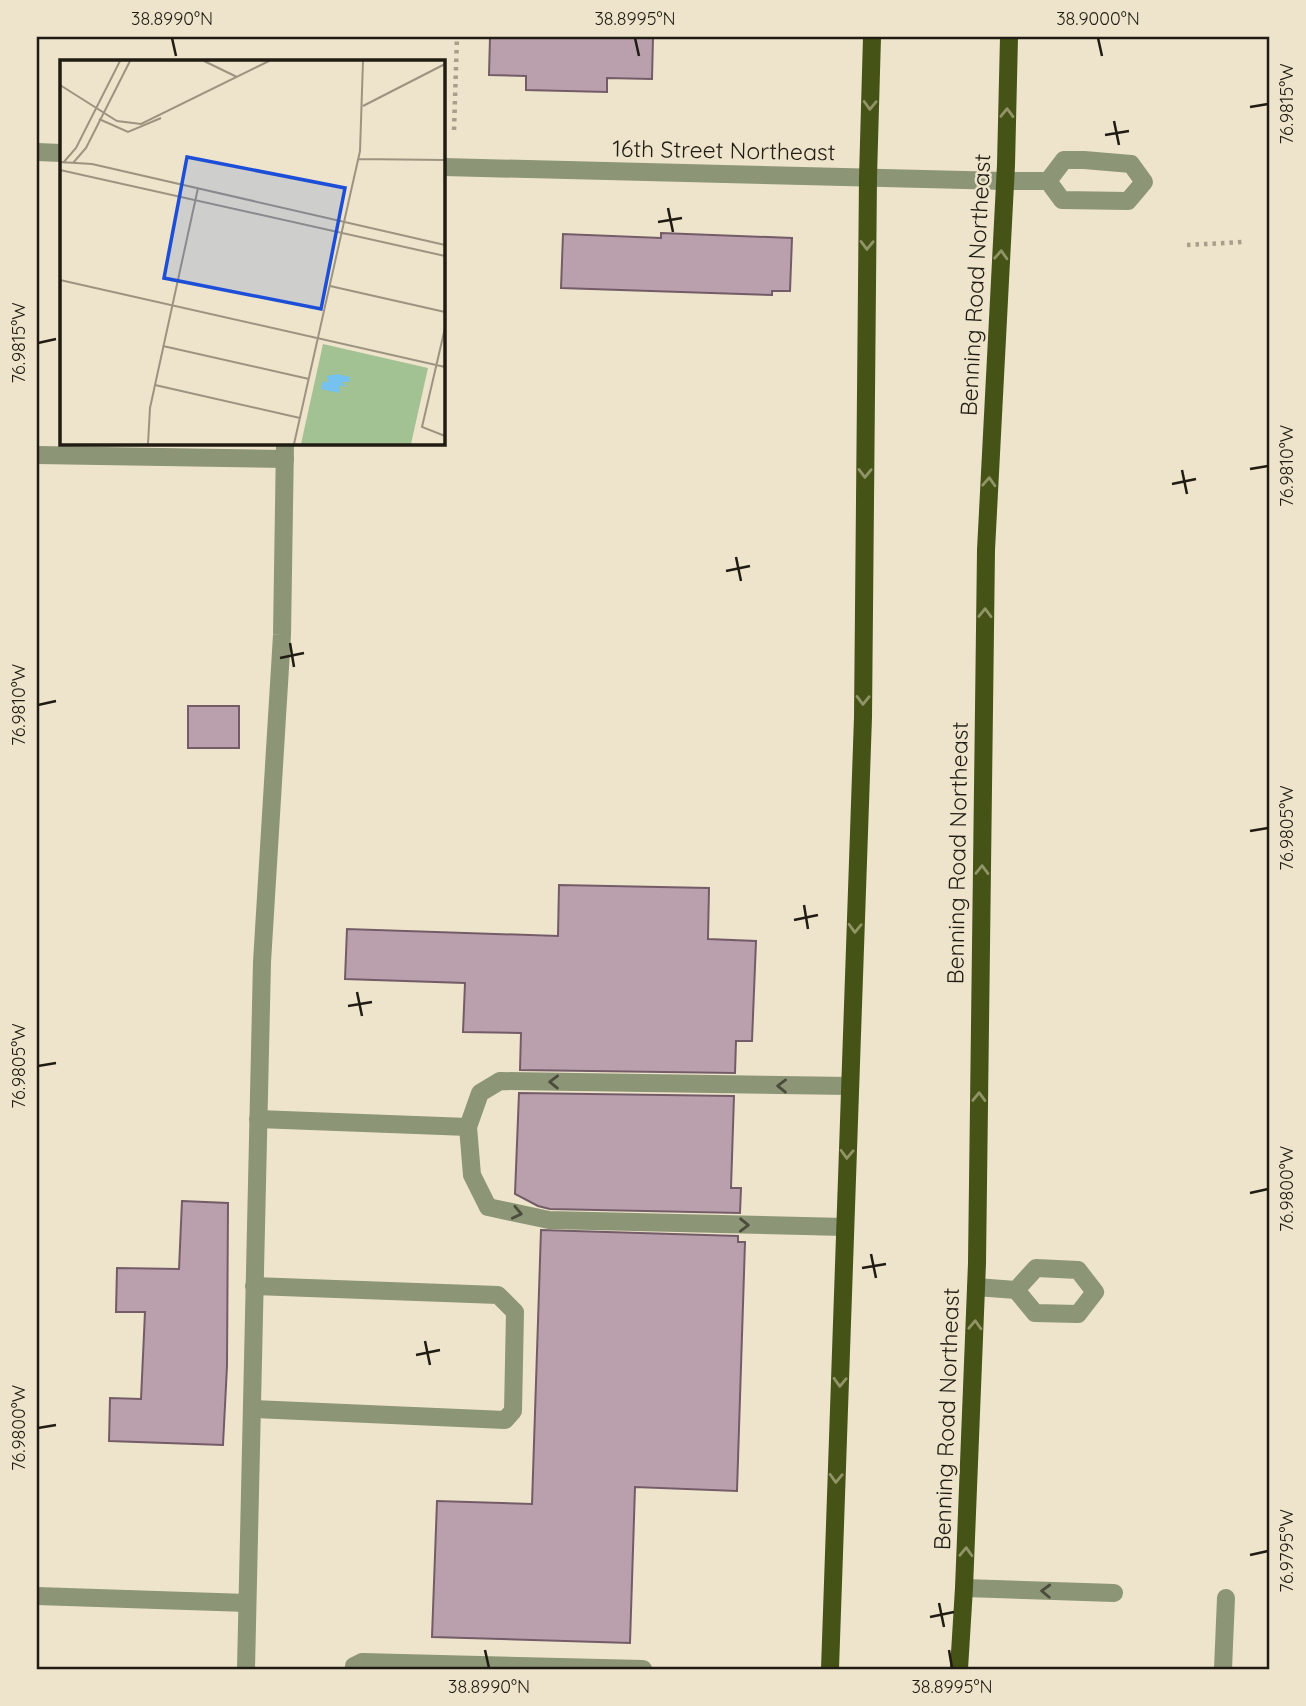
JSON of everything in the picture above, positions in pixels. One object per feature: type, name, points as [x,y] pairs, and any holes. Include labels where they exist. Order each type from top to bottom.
[{"type":"main road","points":[[830,1669],[863,717],[868,177],[872,37]]},
{"type":"main road","name":"Benning Road Northeast","points":[[959,1669],[976,1287],[986,550],[1005,181],[1009,37]]},
{"type":"street","points":[[37,152],[60,153]]},
{"type":"street","points":[[1063,160],[1084,160],[1131,164],[1144,182],[1128,201],[1062,200],[1048,180],[1063,160]]},
{"type":"street","name":"16th Street Northeast","points":[[448,167],[1048,180]]},
{"type":"street","points":[[37,455],[285,451],[282,635],[262,962],[246,1669]]},
{"type":"street","points":[[845,1227],[549,1220],[488,1207],[472,1175],[468,1127],[480,1093],[500,1081],[850,1086]]},
{"type":"street","points":[[258,1119],[468,1127]]},
{"type":"street","points":[[251,1409],[505,1420],[513,1410],[515,1312],[498,1295],[254,1286]]},
{"type":"street","points":[[976,1287],[1016,1290]]},
{"type":"street","points":[[964,1588],[1114,1593]]},
{"type":"street","points":[[37,1596],[247,1602]]},
{"type":"street","points":[[1223,1669],[1226,1598]]},
{"type":"street","points":[[354,1669],[354,1666],[362,1662],[643,1669]]},
{"type":"path","points":[[448,167],[457,37]]},
{"type":"path","points":[[1187,245],[1243,242]]},
{"type":"building","points":[[490,37],[653,37],[652,79],[607,78],[607,92],[526,90],[526,76],[489,75]]},
{"type":"building","points":[[661,233],[792,238],[790,291],[772,291],[772,295],[561,288],[563,234],[661,238]]},
{"type":"building","points":[[188,706],[239,706],[239,748],[188,748]]},
{"type":"building","points":[[559,885],[709,888],[708,939],[756,941],[752,1041],[736,1041],[735,1073],[520,1070],[521,1033],[463,1032],[465,983],[345,979],[347,929],[558,936]]},
{"type":"building","points":[[519,1093],[734,1096],[731,1188],[741,1188],[740,1213],[550,1209],[515,1194]]},
{"type":"building","points":[[182,1201],[228,1203],[227,1366],[223,1445],[109,1441],[110,1398],[141,1399],[145,1312],[116,1312],[117,1268],[179,1269]]},
{"type":"building","points":[[541,1230],[738,1236],[738,1242],[745,1242],[737,1491],[635,1487],[630,1643],[432,1637],[437,1501],[532,1504]]}]
